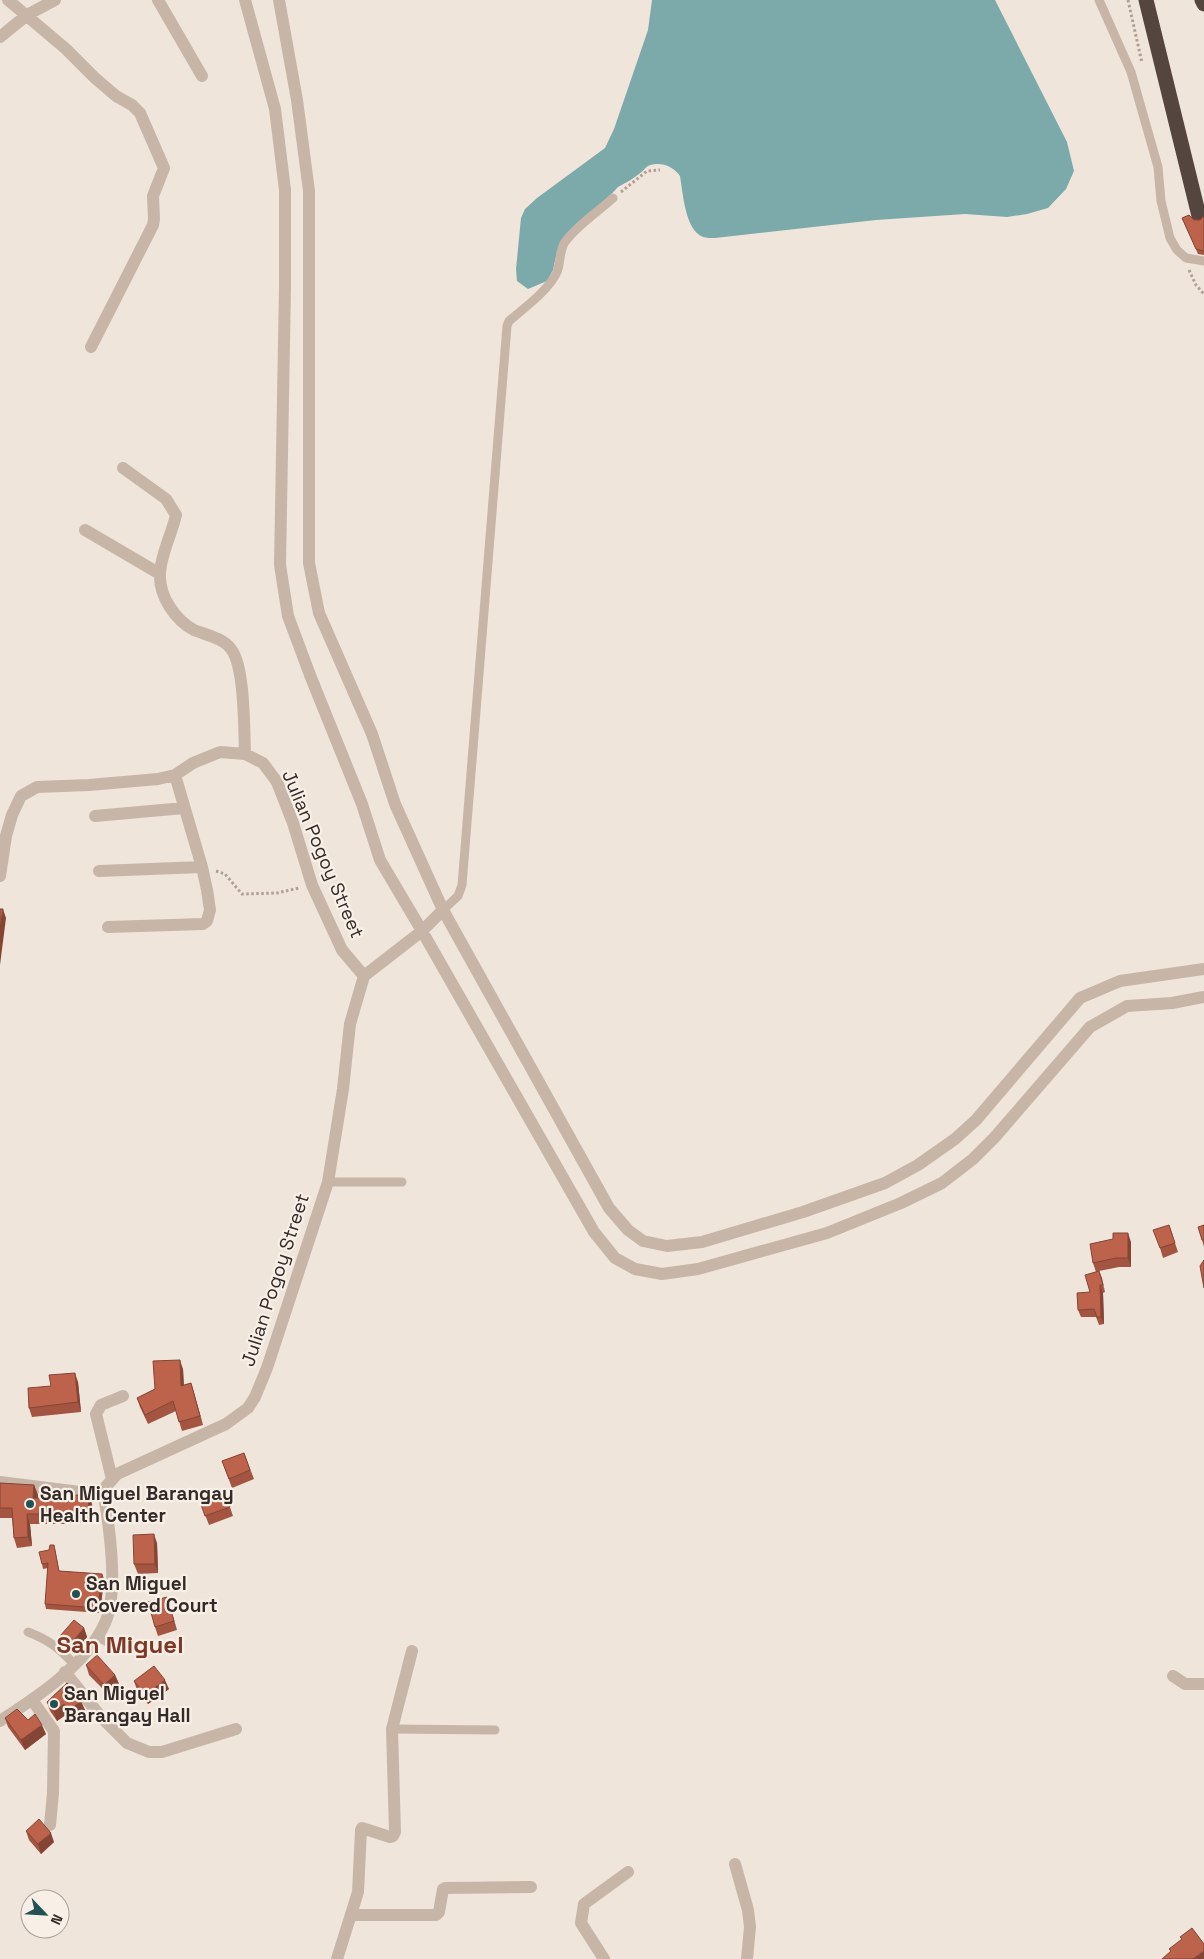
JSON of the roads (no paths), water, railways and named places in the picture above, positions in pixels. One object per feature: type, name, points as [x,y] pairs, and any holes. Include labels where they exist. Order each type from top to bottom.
[{"type":"highway","points":[[1146,0],[1199,216]]},
{"type":"highway","points":[[1202,0],[1204,4]]},
{"type":"street","points":[[8,0],[66,49],[116,96],[132,105],[140,113],[164,168],[153,196],[153,225],[91,347]]},
{"type":"street","points":[[0,37],[27,15],[55,0]]},
{"type":"street","points":[[158,0],[202,76]]},
{"type":"street","points":[[245,0],[275,109],[285,190],[280,565],[288,616],[362,804],[380,860],[594,1232],[615,1258],[635,1269],[662,1274],[698,1269],[827,1233],[901,1203],[942,1183],[973,1159],[995,1137],[1090,1027],[1127,1006],[1172,1003],[1204,997]]},
{"type":"street","points":[[279,0],[297,100],[310,191],[309,563],[319,613],[372,734],[395,804],[443,910],[609,1208],[628,1230],[643,1241],[666,1246],[702,1242],[803,1212],[885,1183],[918,1165],[955,1139],[976,1120],[1080,998],[1120,981],[1204,969]]},
{"type":"street","points":[[0,876],[6,836],[12,815],[21,796],[37,787],[89,785],[158,778],[175,775],[192,763],[220,752],[244,754],[244,705],[238,666],[231,649],[212,636],[184,623],[171,609],[162,587],[160,574],[176,515],[166,499],[123,468]]},
{"type":"street","points":[[85,530],[160,574]]},
{"type":"street","name":"Julian Pogoy Street","points":[[103,1490],[118,1474],[140,1462],[226,1424],[248,1408],[255,1397],[267,1368],[328,1182],[343,1089],[350,1024],[364,976],[342,950],[312,885],[294,823],[277,782],[263,763],[244,754]]},
{"type":"street","points":[[108,927],[203,924],[207,921],[210,910],[202,867],[175,775]]},
{"type":"street","points":[[95,816],[184,808]]},
{"type":"street","points":[[99,871],[202,867]]},
{"type":"street","points":[[364,976],[422,931],[443,910]]},
{"type":"street","points":[[112,1479],[96,1414],[101,1405],[123,1396]]},
{"type":"street","points":[[0,1482],[80,1492],[103,1490],[110,1529],[111,1599],[106,1622],[98,1637],[85,1654],[32,1700],[0,1721]]},
{"type":"street","points":[[337,1959],[358,1892],[361,1829],[390,1837],[395,1832],[392,1729],[412,1650]]},
{"type":"street","points":[[70,1668],[101,1717],[127,1743],[149,1752],[162,1752],[236,1729]]},
{"type":"street","points":[[1173,1676],[1185,1684],[1204,1684]]},
{"type":"street","points":[[32,1700],[54,1731],[54,1771],[50,1825]]},
{"type":"street","points":[[735,1864],[748,1910],[750,1927],[747,1959]]},
{"type":"street","points":[[604,1959],[581,1923],[584,1904],[628,1872]]},
{"type":"street","points":[[351,1915],[436,1915],[438,1914],[443,1889],[445,1888],[531,1887]]},
{"type":"lane","points":[[1099,0],[1131,72],[1158,167],[1161,201],[1170,238],[1177,250],[1186,258],[1204,261]]},
{"type":"lane","points":[[443,910],[458,896],[462,885],[507,326],[548,285],[558,271],[559,256],[570,236],[614,198]]},
{"type":"lane","points":[[328,1182],[402,1182]]},
{"type":"lane","points":[[28,1632],[45,1638],[57,1646],[70,1668]]},
{"type":"lane","points":[[98,1637],[115,1646],[130,1646]]},
{"type":"lane","points":[[392,1729],[495,1730]]},
{"type":"water","points":[[652,0],[995,0],[1067,142],[1074,171],[1066,189],[1048,208],[1027,214],[1007,217],[965,214],[876,220],[712,238],[703,237],[692,227],[686,210],[680,176],[666,165],[657,164],[648,166],[634,178],[618,187],[557,252],[553,270],[547,281],[528,289],[517,281],[516,269],[521,218],[525,209],[537,198],[605,148],[614,129],[648,30]]},
{"type":"place","name":"San Miguel Barangay Health Center","points":[[30,1504]]},
{"type":"place","name":"San Miguel Covered Court","points":[[76,1594]]},
{"type":"place","name":"San Miguel Barangay Hall","points":[[54,1704]]},
{"type":"district","name":"San Miguel","points":[[120,1644]]}]
